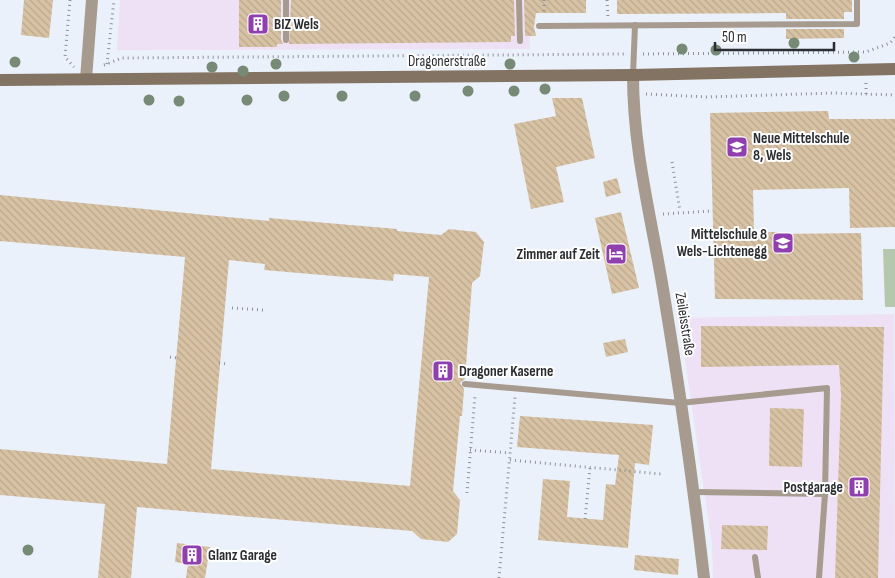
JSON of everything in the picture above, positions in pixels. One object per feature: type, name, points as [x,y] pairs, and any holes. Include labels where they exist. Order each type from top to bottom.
[{"type":"main road","name":"Dragonerstraße","points":[[0,80],[633,75],[895,68]]},
{"type":"street","points":[[86,80],[92,0]]},
{"type":"street","name":"Zeileisstraße","points":[[633,75],[639,163],[650,216],[694,492],[704,578]]},
{"type":"lane","points":[[286,0],[286,40]]},
{"type":"lane","points":[[519,0],[520,41]]},
{"type":"lane","points":[[542,26],[857,24],[857,0]]},
{"type":"lane","points":[[633,75],[635,25]]},
{"type":"lane","points":[[465,384],[516,387],[680,403],[827,388],[825,494],[819,578]]},
{"type":"lane","points":[[694,492],[825,494]]},
{"type":"lane","points":[[754,557],[758,578]]},
{"type":"path","points":[[70,0],[65,57],[86,80],[94,69],[122,58],[866,52],[890,43],[895,37]]},
{"type":"path","points":[[107,64],[114,0]]},
{"type":"path","points":[[542,26],[544,0]]},
{"type":"path","points":[[608,0],[608,25]]},
{"type":"path","points":[[633,95],[658,93],[706,97],[835,93],[895,95]]},
{"type":"path","points":[[672,162],[680,211]]},
{"type":"path","points":[[650,216],[680,211],[712,211]]},
{"type":"path","points":[[232,308],[262,310]]},
{"type":"path","points":[[170,357],[177,358]]},
{"type":"path","points":[[219,363],[228,364]]},
{"type":"path","points":[[467,493],[476,385]]},
{"type":"path","points":[[499,578],[516,387]]},
{"type":"path","points":[[470,450],[510,453]]},
{"type":"path","points":[[509,460],[661,474]]},
{"type":"path","points":[[585,519],[590,468]]},
{"type":"shaded area","points":[[120,0],[529,0],[530,49],[117,50]]},
{"type":"shaded area","points":[[894,314],[895,578],[713,578],[712,545],[679,318]]},
{"type":"green space","points":[[883,249],[895,249],[895,307],[885,307]]},
{"type":"building","points":[[24,0],[53,0],[49,38],[21,35]]},
{"type":"building","name":"BIZ Wels","points":[[239,0],[281,0],[281,40],[283,44],[277,44],[277,47],[239,47]]},
{"type":"building","points":[[291,0],[514,0],[515,36],[511,36],[511,42],[289,44]]},
{"type":"building","points":[[524,0],[586,0],[586,13],[536,13],[534,27],[536,36],[525,36]]},
{"type":"building","points":[[617,0],[852,0],[852,12],[844,12],[844,19],[786,19],[786,13],[617,14]]},
{"type":"building","points":[[786,29],[844,29],[844,38],[786,39]]},
{"type":"building","points":[[552,98],[582,98],[595,158],[556,167],[564,202],[531,209],[514,124],[556,116]]},
{"type":"building","points":[[828,111],[829,119],[895,119],[895,227],[850,228],[849,188],[753,190],[754,232],[777,232],[777,234],[861,233],[863,300],[715,299],[710,113]]},
{"type":"building","points":[[617,178],[621,193],[606,197],[603,182]]},
{"type":"building","name":"Dragoner Kaserne","points":[[0,195],[269,221],[269,218],[397,229],[397,231],[441,235],[449,229],[476,232],[484,242],[480,276],[472,283],[465,379],[460,383],[464,389],[453,491],[460,500],[457,534],[448,542],[421,539],[412,531],[137,507],[131,578],[98,578],[105,504],[0,495],[0,449],[167,464],[185,257],[0,241]],"holes":[[[229,260],[265,264],[264,270],[393,281],[394,274],[429,277],[410,486],[211,469]]]},
{"type":"building","points":[[621,212],[639,288],[612,294],[595,218]]},
{"type":"building","name":"Postgarage","points":[[701,326],[884,327],[878,578],[835,578],[841,395],[839,365],[701,367]]},
{"type":"building","points":[[625,339],[628,352],[606,357],[603,343]]},
{"type":"building","points":[[770,408],[804,409],[802,467],[769,466]]},
{"type":"building","points":[[520,416],[653,425],[649,465],[635,463],[628,548],[538,540],[543,479],[570,481],[567,517],[603,520],[606,484],[615,485],[619,455],[517,447]]},
{"type":"building","points":[[722,525],[768,526],[767,550],[721,549]]},
{"type":"building","name":"Glanz Garage","points":[[177,543],[210,547],[205,578],[186,578],[188,564],[175,562]]},
{"type":"building","points":[[635,555],[679,559],[678,575],[634,570]]},
{"type":"place","name":"BIZ Wels","points":[[258,24]]},
{"type":"place","name":"Neue Mittelschule 8, Wels","points":[[737,147]]},
{"type":"place","name":"Mittelschule 8 Wels-Lichtenegg","points":[[783,243]]},
{"type":"place","name":"Zimmer auf Zeit","points":[[616,254]]},
{"type":"place","name":"Dragoner Kaserne","points":[[443,371]]},
{"type":"place","name":"Postgarage","points":[[859,487]]},
{"type":"place","name":"Glanz Garage","points":[[192,555]]}]
